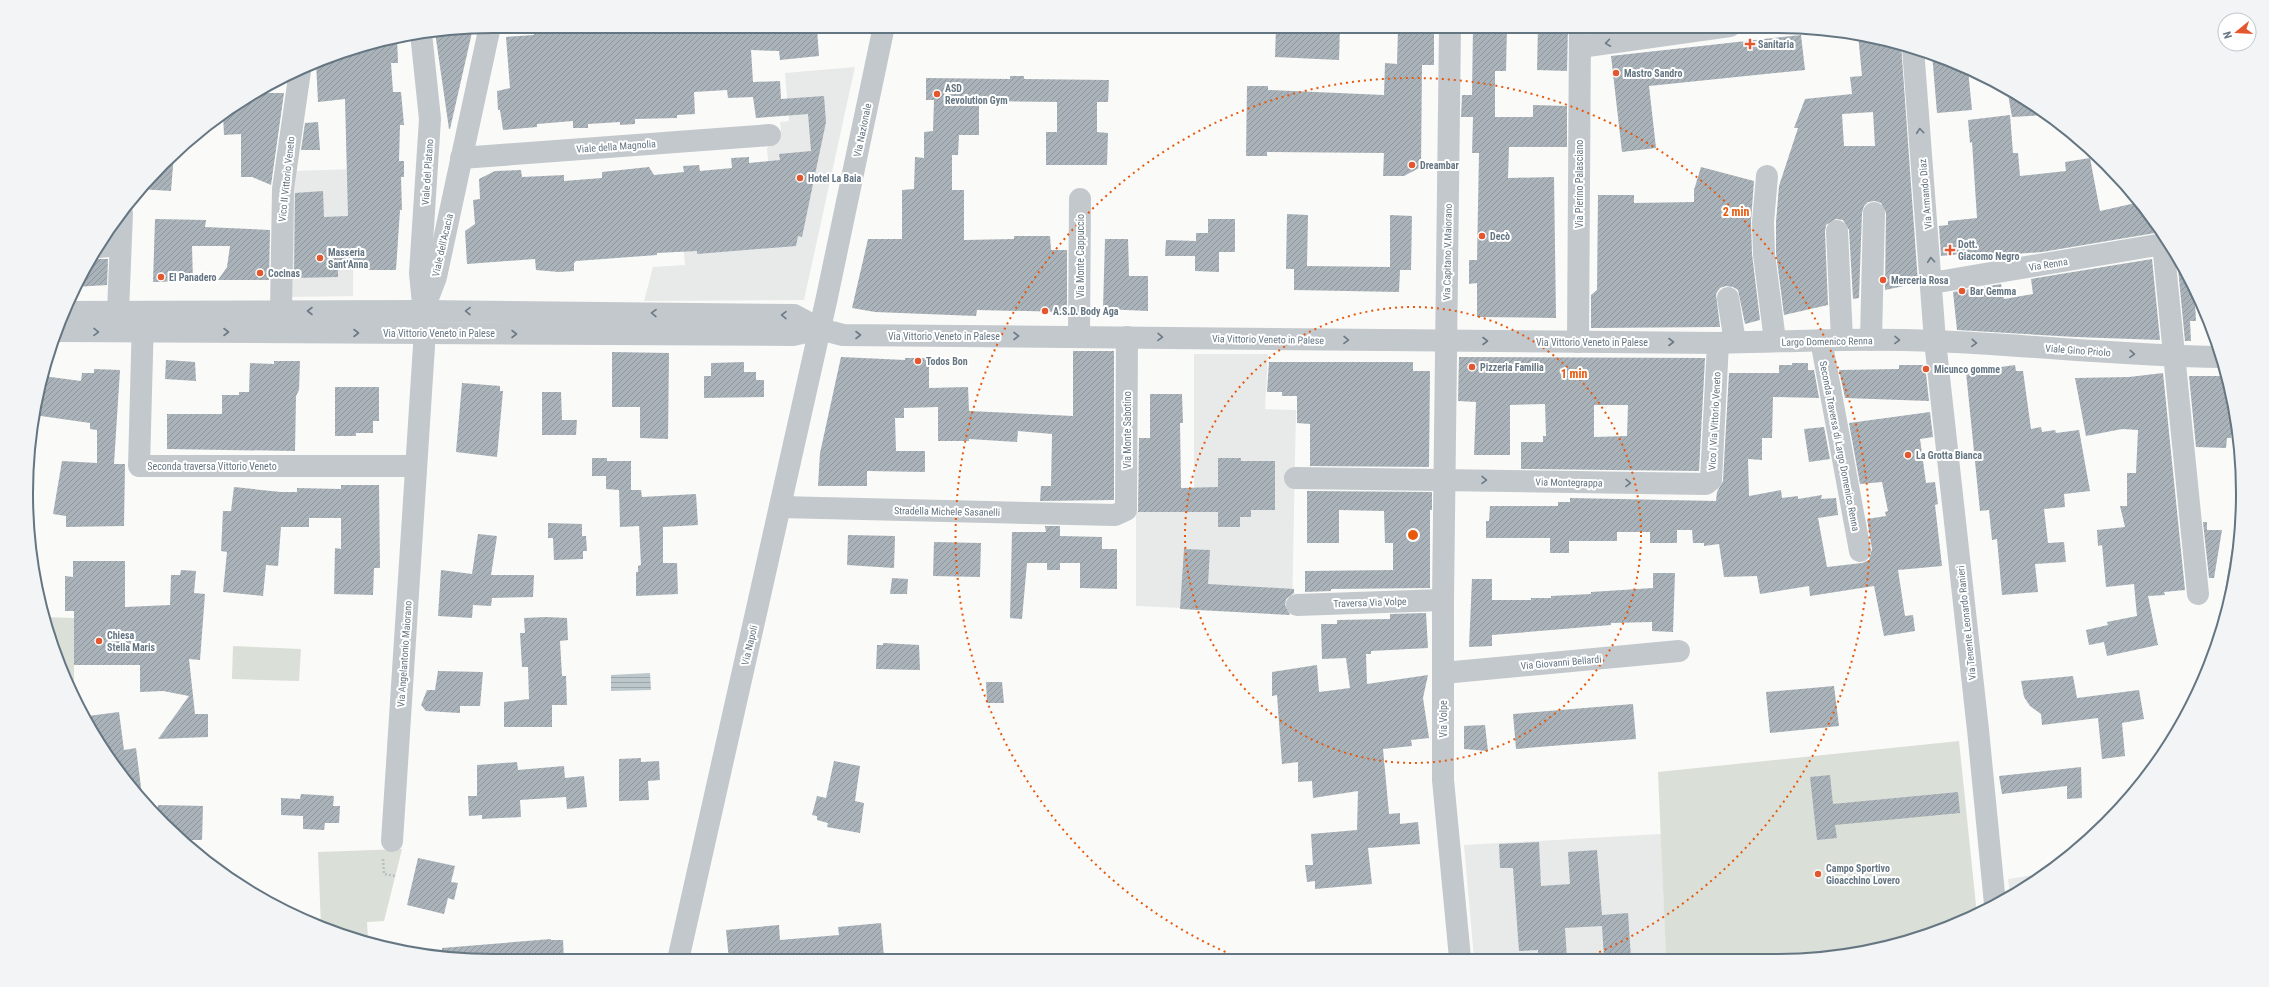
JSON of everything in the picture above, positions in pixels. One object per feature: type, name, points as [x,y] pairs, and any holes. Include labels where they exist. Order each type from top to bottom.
[{"type":"street","name":"Viale dell'Acacia","points":[[416,466],[424,333],[423,311],[436,277],[488,33]]},
{"type":"street","name":"Via Nazionale","points":[[820,329],[883,33]]},
{"type":"street","name":"Via Capitano V.Maiorano","points":[[1445,479],[1450,33]]},
{"type":"street","points":[[1580,36],[1625,33]]},
{"type":"street","name":"Via Pierino Palasciano","points":[[1578,342],[1580,36]]},
{"type":"street","name":"Viale del Platano","points":[[422,39],[430,119],[420,273],[423,311]]},
{"type":"street","name":"Via Armando Diaz","points":[[1914,54],[1935,341]]},
{"type":"street","name":"Vico II Vittorio Veneto","points":[[281,311],[283,189],[299,76]]},
{"type":"street","name":"Viale della Magnolia","points":[[461,158],[770,135]]},
{"type":"street","points":[[1767,176],[1763,222],[1764,254],[1775,341]]},
{"type":"street","name":"Via Monte Cappuccio","points":[[1079,336],[1080,199]]},
{"type":"street","points":[[1871,340],[1874,213]]},
{"type":"street","points":[[118,312],[121,223]]},
{"type":"street","points":[[1837,231],[1842,340]]},
{"type":"street","name":"Via Renna","points":[[1932,283],[2162,244]]},
{"type":"street","points":[[106,246],[120,245]]},
{"type":"street","points":[[2166,250],[2198,594]]},
{"type":"street","points":[[1726,342],[1728,298]]},
{"type":"street","name":"Via Vittorio Veneto in Palese","points":[[63,330],[281,311],[423,311],[794,315],[820,329],[843,335],[1079,336],[1446,341],[1726,342]]},
{"type":"street","name":"Via Vittorio Veneto in Palese","points":[[70,312],[118,312],[143,322],[424,333],[793,335],[820,329]]},
{"type":"street","name":"Seconda traversa Vittorio Veneto","points":[[143,322],[139,466],[416,466]]},
{"type":"street","name":"Via Napoli","points":[[679,954],[820,329]]},
{"type":"street","name":"Via Monte Sabotino","points":[[1115,515],[1126,510],[1127,337]]},
{"type":"street","name":"Largo Domenico Renna","points":[[1726,342],[1820,340],[1935,341]]},
{"type":"street","name":"Seconda Traversa di Largo Domenico Renna","points":[[1820,340],[1860,551]]},
{"type":"street","name":"Viale Gino Priolo","points":[[1935,341],[2175,356],[2215,357]]},
{"type":"street","name":"Via Tenente Leonardo Ranieri","points":[[1935,341],[1977,722],[1994,898]]},
{"type":"street","name":"Vico I Via Vittorio Veneto","points":[[1693,485],[1706,484],[1711,480],[1726,342]]},
{"type":"street","name":"Via Angelantonio Maiorano","points":[[392,841],[416,466]]},
{"type":"street","name":"Via Montegrappa","points":[[1295,478],[1445,479],[1693,485]]},
{"type":"street","name":"Via Volpe","points":[[1445,479],[1442,780],[1460,954]]},
{"type":"street","name":"Stradella Michele Sasanelli","points":[[780,506],[1115,515]]},
{"type":"street","name":"Traversa Via Volpe","points":[[1297,605],[1443,600]]},
{"type":"street","name":"Via Giovanni Bellardi","points":[[1443,673],[1679,651]]},
{"type":"path","points":[[383,864],[384,874],[395,876]]},
{"type":"shaded area","name":"Hotel La Baia","points":[[855,67],[804,300],[644,301],[653,267],[685,265],[681,216],[772,208],[767,148],[781,131],[780,122],[789,121],[785,73]]},
{"type":"shaded area","name":"Masseria Sant’Anna","points":[[354,169],[353,296],[287,297],[293,171]]},
{"type":"shaded area","points":[[1194,354],[1268,354],[1265,409],[1296,410],[1292,613],[1136,606],[1136,512],[1194,512]]},
{"type":"shaded area","points":[[50,617],[74,618],[74,684],[57,642]]},
{"type":"shaded area","points":[[233,646],[301,649],[299,681],[232,679]]},
{"type":"shaded area","points":[[650,673],[651,690],[611,691],[611,675]]},
{"type":"shaded area","name":"Campo Sportivo Gioacchino Lovero","points":[[1959,741],[1976,908],[1924,930],[1865,945],[1836,950],[1776,954],[1666,954],[1658,772]]},
{"type":"shaded area","points":[[1661,834],[1666,954],[1474,954],[1464,845]]},
{"type":"shaded area","points":[[402,849],[384,921],[367,922],[368,936],[345,930],[321,920],[318,852]]},
{"type":"shaded area","points":[[2032,875],[2009,890],[2008,879]]},
{"type":"building","points":[[534,33],[817,33],[819,56],[780,60],[779,51],[751,50],[753,82],[780,81],[781,99],[824,96],[826,122],[802,237],[798,236],[796,246],[697,254],[697,251],[657,253],[657,255],[576,261],[574,263],[574,271],[559,272],[536,270],[535,259],[467,264],[465,231],[475,224],[473,200],[480,199],[479,179],[495,171],[521,170],[522,177],[564,175],[564,181],[602,178],[602,172],[649,167],[654,175],[684,172],[683,166],[699,165],[700,171],[732,168],[731,158],[749,157],[749,163],[780,160],[779,154],[811,151],[808,114],[756,118],[753,97],[728,98],[727,90],[694,92],[695,114],[677,115],[677,118],[635,119],[635,124],[620,125],[620,122],[588,124],[588,128],[573,128],[573,121],[537,124],[537,127],[503,130],[500,110],[498,110],[497,91],[510,88],[506,37],[534,35]]},
{"type":"building","points":[[1276,33],[1340,33],[1339,60],[1275,57]]},
{"type":"building","points":[[1398,33],[1434,33],[1434,65],[1422,65],[1421,167],[1404,176],[1383,176],[1384,153],[1267,152],[1267,156],[1246,156],[1247,86],[1268,86],[1268,90],[1384,95],[1385,63],[1397,64]]},
{"type":"building","points":[[1473,33],[1507,33],[1506,71],[1495,71],[1495,117],[1533,117],[1533,105],[1567,106],[1567,147],[1509,147],[1508,178],[1554,177],[1556,318],[1477,317],[1477,283],[1469,284],[1469,260],[1477,260],[1479,153],[1472,153],[1473,117],[1461,117],[1462,95],[1472,95]]},
{"type":"building","points":[[1538,33],[1568,33],[1567,71],[1537,70]]},
{"type":"building","points":[[472,34],[450,129],[436,37]]},
{"type":"building","points":[[1801,35],[1805,70],[1649,86],[1656,148],[1622,152],[1611,56]]},
{"type":"building","points":[[1859,41],[1901,51],[1918,283],[1885,290],[1886,213],[1881,203],[1875,201],[1868,202],[1864,206],[1862,213],[1859,298],[1853,299],[1849,230],[1843,220],[1836,219],[1826,225],[1825,232],[1828,305],[1784,315],[1776,253],[1776,222],[1779,186],[1798,128],[1794,128],[1805,99],[1852,94],[1850,77],[1862,76]],"holes":[[[1873,112],[1875,146],[1844,146],[1842,114]]]},
{"type":"building","points":[[397,44],[398,63],[391,63],[393,92],[401,92],[404,125],[400,125],[399,161],[404,161],[404,177],[401,177],[402,210],[400,210],[396,270],[338,270],[338,277],[294,278],[295,193],[323,191],[324,217],[348,216],[345,99],[318,102],[316,68],[345,57]]},
{"type":"building","points":[[1933,60],[1969,75],[1972,110],[1937,113]]},
{"type":"building","points":[[1010,76],[1024,76],[1024,79],[1109,80],[1108,102],[1097,102],[1097,132],[1108,133],[1107,165],[1046,165],[1046,132],[1057,132],[1057,102],[979,101],[979,135],[959,135],[958,155],[952,155],[952,190],[964,190],[964,240],[1014,239],[1014,236],[1050,236],[1051,250],[1067,250],[1067,312],[977,310],[976,316],[875,312],[852,308],[868,239],[902,239],[902,190],[914,189],[915,157],[924,158],[924,132],[933,131],[934,100],[926,100],[926,78],[1010,79]]},
{"type":"building","points":[[267,93],[284,93],[271,185],[252,177],[241,177],[241,134],[224,135],[223,121]]},
{"type":"building","points":[[2008,97],[2038,115],[2012,117]]},
{"type":"building","points":[[2010,115],[2013,153],[2018,153],[2020,176],[2066,171],[2065,162],[2090,158],[2100,211],[2133,204],[2155,233],[2042,252],[1963,258],[1962,254],[1941,256],[1939,226],[1948,225],[1948,221],[1977,218],[1972,142],[1970,143],[1968,120]]},
{"type":"building","points":[[318,122],[320,150],[301,150],[305,123]]},
{"type":"building","points":[[173,163],[171,191],[147,190]]},
{"type":"building","points":[[1701,167],[1754,181],[1751,221],[1752,254],[1760,320],[1745,324],[1738,290],[1733,287],[1726,286],[1720,288],[1716,294],[1720,327],[1591,328],[1591,295],[1597,290],[1598,195],[1634,195],[1634,203],[1694,202],[1694,190]]},
{"type":"building","points":[[1287,214],[1308,215],[1307,266],[1390,267],[1390,215],[1412,216],[1411,270],[1400,270],[1399,292],[1294,290],[1294,269],[1286,269]]},
{"type":"building","points":[[155,219],[206,220],[205,227],[270,230],[269,280],[218,280],[227,267],[230,246],[192,246],[193,281],[153,282]]},
{"type":"building","points":[[1208,219],[1235,219],[1235,252],[1219,252],[1219,272],[1195,271],[1195,256],[1165,256],[1166,240],[1196,241],[1196,233],[1208,233]]},
{"type":"building","points":[[1105,239],[1128,239],[1129,276],[1148,276],[1148,311],[1103,309]]},
{"type":"building","points":[[98,259],[108,259],[107,285],[82,287]]},
{"type":"building","points":[[2152,259],[2160,340],[1957,330],[1953,292],[2001,284],[2004,299],[2033,294],[2031,279]]},
{"type":"building","points":[[2178,271],[2195,304],[2196,321],[2190,321],[2191,341],[2185,341]]},
{"type":"building","points":[[1073,351],[1114,351],[1114,500],[1040,501],[1041,486],[1051,486],[1052,434],[1018,431],[1017,442],[969,439],[969,441],[938,441],[938,407],[904,408],[904,418],[895,418],[896,451],[925,451],[925,472],[867,471],[867,486],[818,486],[820,453],[841,357],[905,360],[905,358],[929,358],[929,388],[968,387],[969,411],[1073,416]]},
{"type":"building","points":[[612,352],[669,353],[668,439],[640,438],[640,407],[612,407]]},
{"type":"building","points":[[1459,357],[1705,358],[1699,471],[1521,469],[1521,442],[1543,442],[1543,436],[1546,436],[1545,404],[1510,405],[1510,455],[1474,455],[1476,402],[1458,401]],"holes":[[[1594,405],[1628,405],[1627,436],[1594,437]]]},
{"type":"building","points":[[166,360],[195,362],[196,381],[165,379]]},
{"type":"building","points":[[274,361],[300,361],[299,390],[296,396],[295,451],[167,449],[167,414],[222,414],[222,395],[239,395],[239,392],[249,392],[250,363],[274,364]]},
{"type":"building","points":[[744,362],[744,372],[756,372],[756,380],[764,380],[764,397],[704,398],[704,376],[711,376],[711,363]]},
{"type":"building","points":[[1269,362],[1413,362],[1413,371],[1430,371],[1429,467],[1310,466],[1310,424],[1297,423],[1297,396],[1282,396],[1282,392],[1267,392]]},
{"type":"building","points":[[1792,363],[1808,363],[1808,370],[1814,370],[1819,398],[1773,397],[1772,438],[1762,438],[1762,460],[1748,459],[1749,496],[1781,490],[1782,498],[1798,496],[1798,499],[1822,495],[1821,499],[1836,498],[1838,515],[1818,518],[1827,567],[1862,563],[1869,560],[1872,549],[1867,519],[1886,516],[1885,512],[1888,511],[1882,482],[1860,484],[1849,423],[1930,412],[1933,437],[1920,439],[1926,483],[1935,482],[1938,504],[1935,505],[1942,566],[1898,570],[1905,616],[1913,615],[1915,631],[1884,636],[1874,586],[1810,596],[1809,586],[1760,594],[1757,576],[1724,577],[1719,544],[1704,546],[1704,543],[1693,543],[1692,530],[1677,530],[1677,543],[1650,543],[1650,532],[1617,532],[1617,541],[1569,541],[1569,553],[1550,553],[1550,538],[1486,538],[1486,521],[1489,521],[1490,506],[1558,506],[1558,502],[1570,502],[1570,498],[1716,501],[1717,492],[1723,481],[1729,373],[1779,373],[1779,365],[1792,365]]},
{"type":"building","points":[[1899,365],[1925,365],[1929,401],[1845,398],[1839,370],[1899,369]]},
{"type":"building","points":[[2015,365],[2016,371],[2023,371],[2031,429],[2041,427],[2042,432],[2055,430],[2056,433],[2079,430],[2090,491],[2064,494],[2065,507],[2044,509],[2048,543],[2064,542],[2066,562],[2035,564],[2038,592],[2002,595],[1997,539],[1992,540],[1989,510],[1980,511],[1966,372]]},
{"type":"building","points":[[94,369],[120,370],[114,464],[125,464],[124,526],[66,527],[66,516],[53,514],[62,461],[97,463],[97,430],[90,429],[90,423],[40,416],[42,404],[48,377],[81,381],[82,373],[94,373]]},
{"type":"building","points":[[2163,373],[2185,590],[2164,592],[2165,595],[2148,596],[2158,645],[2107,656],[2104,642],[2089,645],[2086,630],[2108,625],[2107,622],[2137,616],[2134,584],[2106,587],[2102,545],[2098,546],[2097,530],[2125,527],[2120,506],[2127,506],[2127,473],[2136,473],[2138,430],[2122,429],[2086,436],[2075,378],[2129,377]]},
{"type":"building","points":[[2189,376],[2220,376],[2231,429],[2231,438],[2227,438],[2226,448],[2196,447]]},
{"type":"building","points":[[462,383],[500,386],[500,391],[503,391],[497,457],[456,452]]},
{"type":"building","points":[[335,387],[379,387],[379,421],[373,421],[373,433],[356,433],[356,436],[335,436]]},
{"type":"building","points":[[542,392],[561,392],[562,420],[577,420],[576,435],[542,435]]},
{"type":"building","points":[[1150,394],[1182,394],[1183,423],[1180,423],[1181,488],[1218,487],[1218,458],[1241,458],[1241,461],[1275,461],[1275,510],[1251,510],[1251,517],[1240,517],[1240,527],[1218,527],[1218,512],[1138,512],[1139,438],[1150,438]]},
{"type":"building","points":[[1824,427],[1830,459],[1809,462],[1804,429]]},
{"type":"building","points":[[592,458],[607,458],[607,461],[631,461],[631,490],[641,490],[642,497],[696,494],[698,525],[663,527],[663,563],[677,563],[678,594],[636,596],[636,572],[638,572],[638,566],[641,565],[639,526],[620,527],[619,490],[606,489],[606,476],[592,476]]},
{"type":"building","points":[[341,485],[379,485],[380,568],[374,568],[373,595],[334,594],[335,548],[341,549],[341,518],[309,518],[309,527],[281,527],[278,566],[266,565],[263,596],[223,592],[227,552],[221,551],[223,511],[231,511],[234,487],[281,492],[297,492],[297,488],[341,489]]},
{"type":"building","points":[[1307,491],[1432,492],[1432,510],[1430,510],[1430,588],[1331,589],[1331,591],[1305,592],[1305,571],[1393,570],[1393,543],[1385,543],[1384,511],[1339,510],[1339,543],[1307,543]]},
{"type":"building","points":[[2203,522],[2207,522],[2207,530],[2222,530],[2214,578],[2209,578]]},
{"type":"building","points":[[548,523],[582,524],[582,536],[586,536],[587,551],[583,551],[583,559],[554,560],[553,538],[548,538]]},
{"type":"building","points":[[1045,526],[1060,526],[1060,536],[1102,537],[1102,549],[1117,549],[1117,589],[1080,588],[1080,563],[1060,563],[1060,570],[1047,570],[1047,563],[1027,563],[1022,619],[1010,618],[1012,532],[1046,532]]},
{"type":"building","points":[[478,534],[497,536],[491,575],[534,575],[533,597],[492,598],[491,606],[473,605],[472,618],[438,616],[441,570],[472,574]]},
{"type":"building","points":[[848,535],[895,536],[894,568],[847,565]]},
{"type":"building","points":[[934,542],[981,543],[980,577],[933,576]]},
{"type":"building","points":[[1184,549],[1210,550],[1208,584],[1294,589],[1294,593],[1286,599],[1285,605],[1290,615],[1180,609]]},
{"type":"building","points":[[73,561],[125,561],[125,607],[170,605],[171,575],[180,575],[181,570],[196,571],[194,593],[205,594],[200,660],[189,659],[195,714],[208,714],[208,737],[158,739],[189,696],[163,691],[140,692],[140,665],[74,665],[74,611],[65,611],[65,576],[73,577]]},
{"type":"building","points":[[1653,573],[1675,573],[1673,632],[1652,631],[1652,622],[1611,623],[1611,625],[1492,635],[1492,646],[1469,647],[1472,579],[1492,579],[1492,600],[1531,600],[1531,598],[1551,598],[1551,596],[1591,594],[1591,592],[1653,588]]},
{"type":"building","points":[[892,578],[908,579],[907,594],[890,594]]},
{"type":"building","points":[[1426,613],[1428,648],[1371,651],[1371,654],[1366,654],[1367,684],[1428,675],[1423,698],[1429,738],[1411,740],[1412,746],[1383,749],[1389,814],[1400,813],[1400,824],[1418,822],[1420,844],[1368,848],[1372,884],[1315,889],[1315,881],[1307,882],[1305,865],[1313,865],[1311,834],[1357,830],[1358,791],[1313,798],[1312,781],[1298,782],[1298,762],[1282,764],[1277,695],[1272,696],[1272,672],[1317,665],[1319,692],[1350,688],[1346,658],[1322,659],[1321,624],[1337,624],[1337,620],[1390,619],[1390,614]]},
{"type":"building","points":[[524,618],[567,618],[568,640],[560,641],[562,676],[566,676],[567,705],[552,705],[552,727],[504,727],[504,702],[529,699],[528,667],[522,667],[520,633],[525,633]]},
{"type":"building","points":[[883,643],[919,645],[920,670],[876,669],[877,645],[883,645]]},
{"type":"building","points":[[438,671],[483,672],[480,706],[460,706],[460,713],[426,711],[421,705],[427,690],[435,690]]},
{"type":"building","points":[[2073,676],[2077,698],[2139,690],[2144,719],[2122,723],[2125,756],[2102,759],[2098,718],[2042,725],[2041,714],[2030,706],[2024,697],[2021,681]]},
{"type":"building","points":[[986,682],[1002,682],[1004,703],[987,703]]},
{"type":"building","points":[[1834,686],[1839,726],[1770,733],[1766,692]]},
{"type":"building","points":[[1633,704],[1636,739],[1516,749],[1513,714]]},
{"type":"building","points":[[119,712],[124,750],[136,748],[141,790],[128,774],[90,716]]},
{"type":"building","points":[[1485,725],[1488,751],[1464,749],[1464,726]]},
{"type":"building","points":[[641,758],[641,762],[659,761],[660,780],[648,781],[649,800],[619,801],[619,759]]},
{"type":"building","points":[[834,761],[860,766],[855,801],[864,803],[860,833],[827,827],[828,823],[817,820],[817,816],[812,815],[817,796],[826,798]]},
{"type":"building","points":[[517,762],[518,770],[564,766],[565,778],[584,776],[587,807],[567,809],[566,797],[520,800],[521,817],[482,819],[482,815],[469,816],[468,796],[477,796],[477,765]]},
{"type":"building","points":[[2081,767],[2082,798],[2067,799],[2067,786],[2002,794],[1999,776]]},
{"type":"building","points":[[1830,775],[1833,804],[1958,792],[1960,813],[1835,825],[1837,838],[1817,840],[1810,777]]},
{"type":"building","points":[[301,794],[334,796],[333,806],[340,806],[339,823],[325,823],[324,830],[303,829],[303,816],[281,815],[281,798],[300,799]]},
{"type":"building","points":[[158,805],[203,806],[202,840],[190,840],[158,808]]},
{"type":"building","points":[[1539,842],[1541,886],[1570,884],[1568,852],[1597,850],[1602,915],[1628,913],[1631,954],[1604,954],[1602,926],[1565,928],[1567,954],[1538,954],[1538,950],[1519,951],[1513,868],[1500,868],[1499,844]]},
{"type":"building","points":[[418,858],[455,866],[451,882],[458,883],[454,900],[448,898],[444,914],[407,905]]},
{"type":"building","points":[[881,923],[884,954],[728,954],[726,930],[779,925],[780,940],[839,935],[838,927]]},
{"type":"building","points":[[551,939],[563,940],[564,954],[463,953],[442,951],[442,948]]},
{"type":"place","name":"Sanitaria","points":[[1750,44]]},
{"type":"place","name":"Mastro Sandro","points":[[1616,73]]},
{"type":"place","name":"ASD Revolution Gym","points":[[937,94]]},
{"type":"place","name":"Dreambar","points":[[1412,165]]},
{"type":"place","name":"Hotel La Baia","points":[[800,178]]},
{"type":"place","name":"Decò","points":[[1482,236]]},
{"type":"place","name":"Dott. Giacomo Negro","points":[[1950,250]]},
{"type":"place","name":"Masseria Sant’Anna","points":[[320,258]]},
{"type":"place","name":"Cocinas","points":[[260,273]]},
{"type":"place","name":"El Panadero","points":[[161,277]]},
{"type":"place","name":"Merceria Rosa","points":[[1883,280]]},
{"type":"place","name":"Bar Gemma","points":[[1962,291]]},
{"type":"place","name":"A.S.D. Body Aga","points":[[1045,311]]},
{"type":"place","name":"Todos Bon","points":[[918,361]]},
{"type":"place","name":"Pizzeria Familia","points":[[1472,367]]},
{"type":"place","name":"Micunco gomme","points":[[1926,369]]},
{"type":"place","name":"La Grotta Bianca","points":[[1908,455]]},
{"type":"place","name":"Chiesa Stella Maris","points":[[99,641]]},
{"type":"place","name":"Campo Sportivo Gioacchino Lovero","points":[[1818,874]]}]
